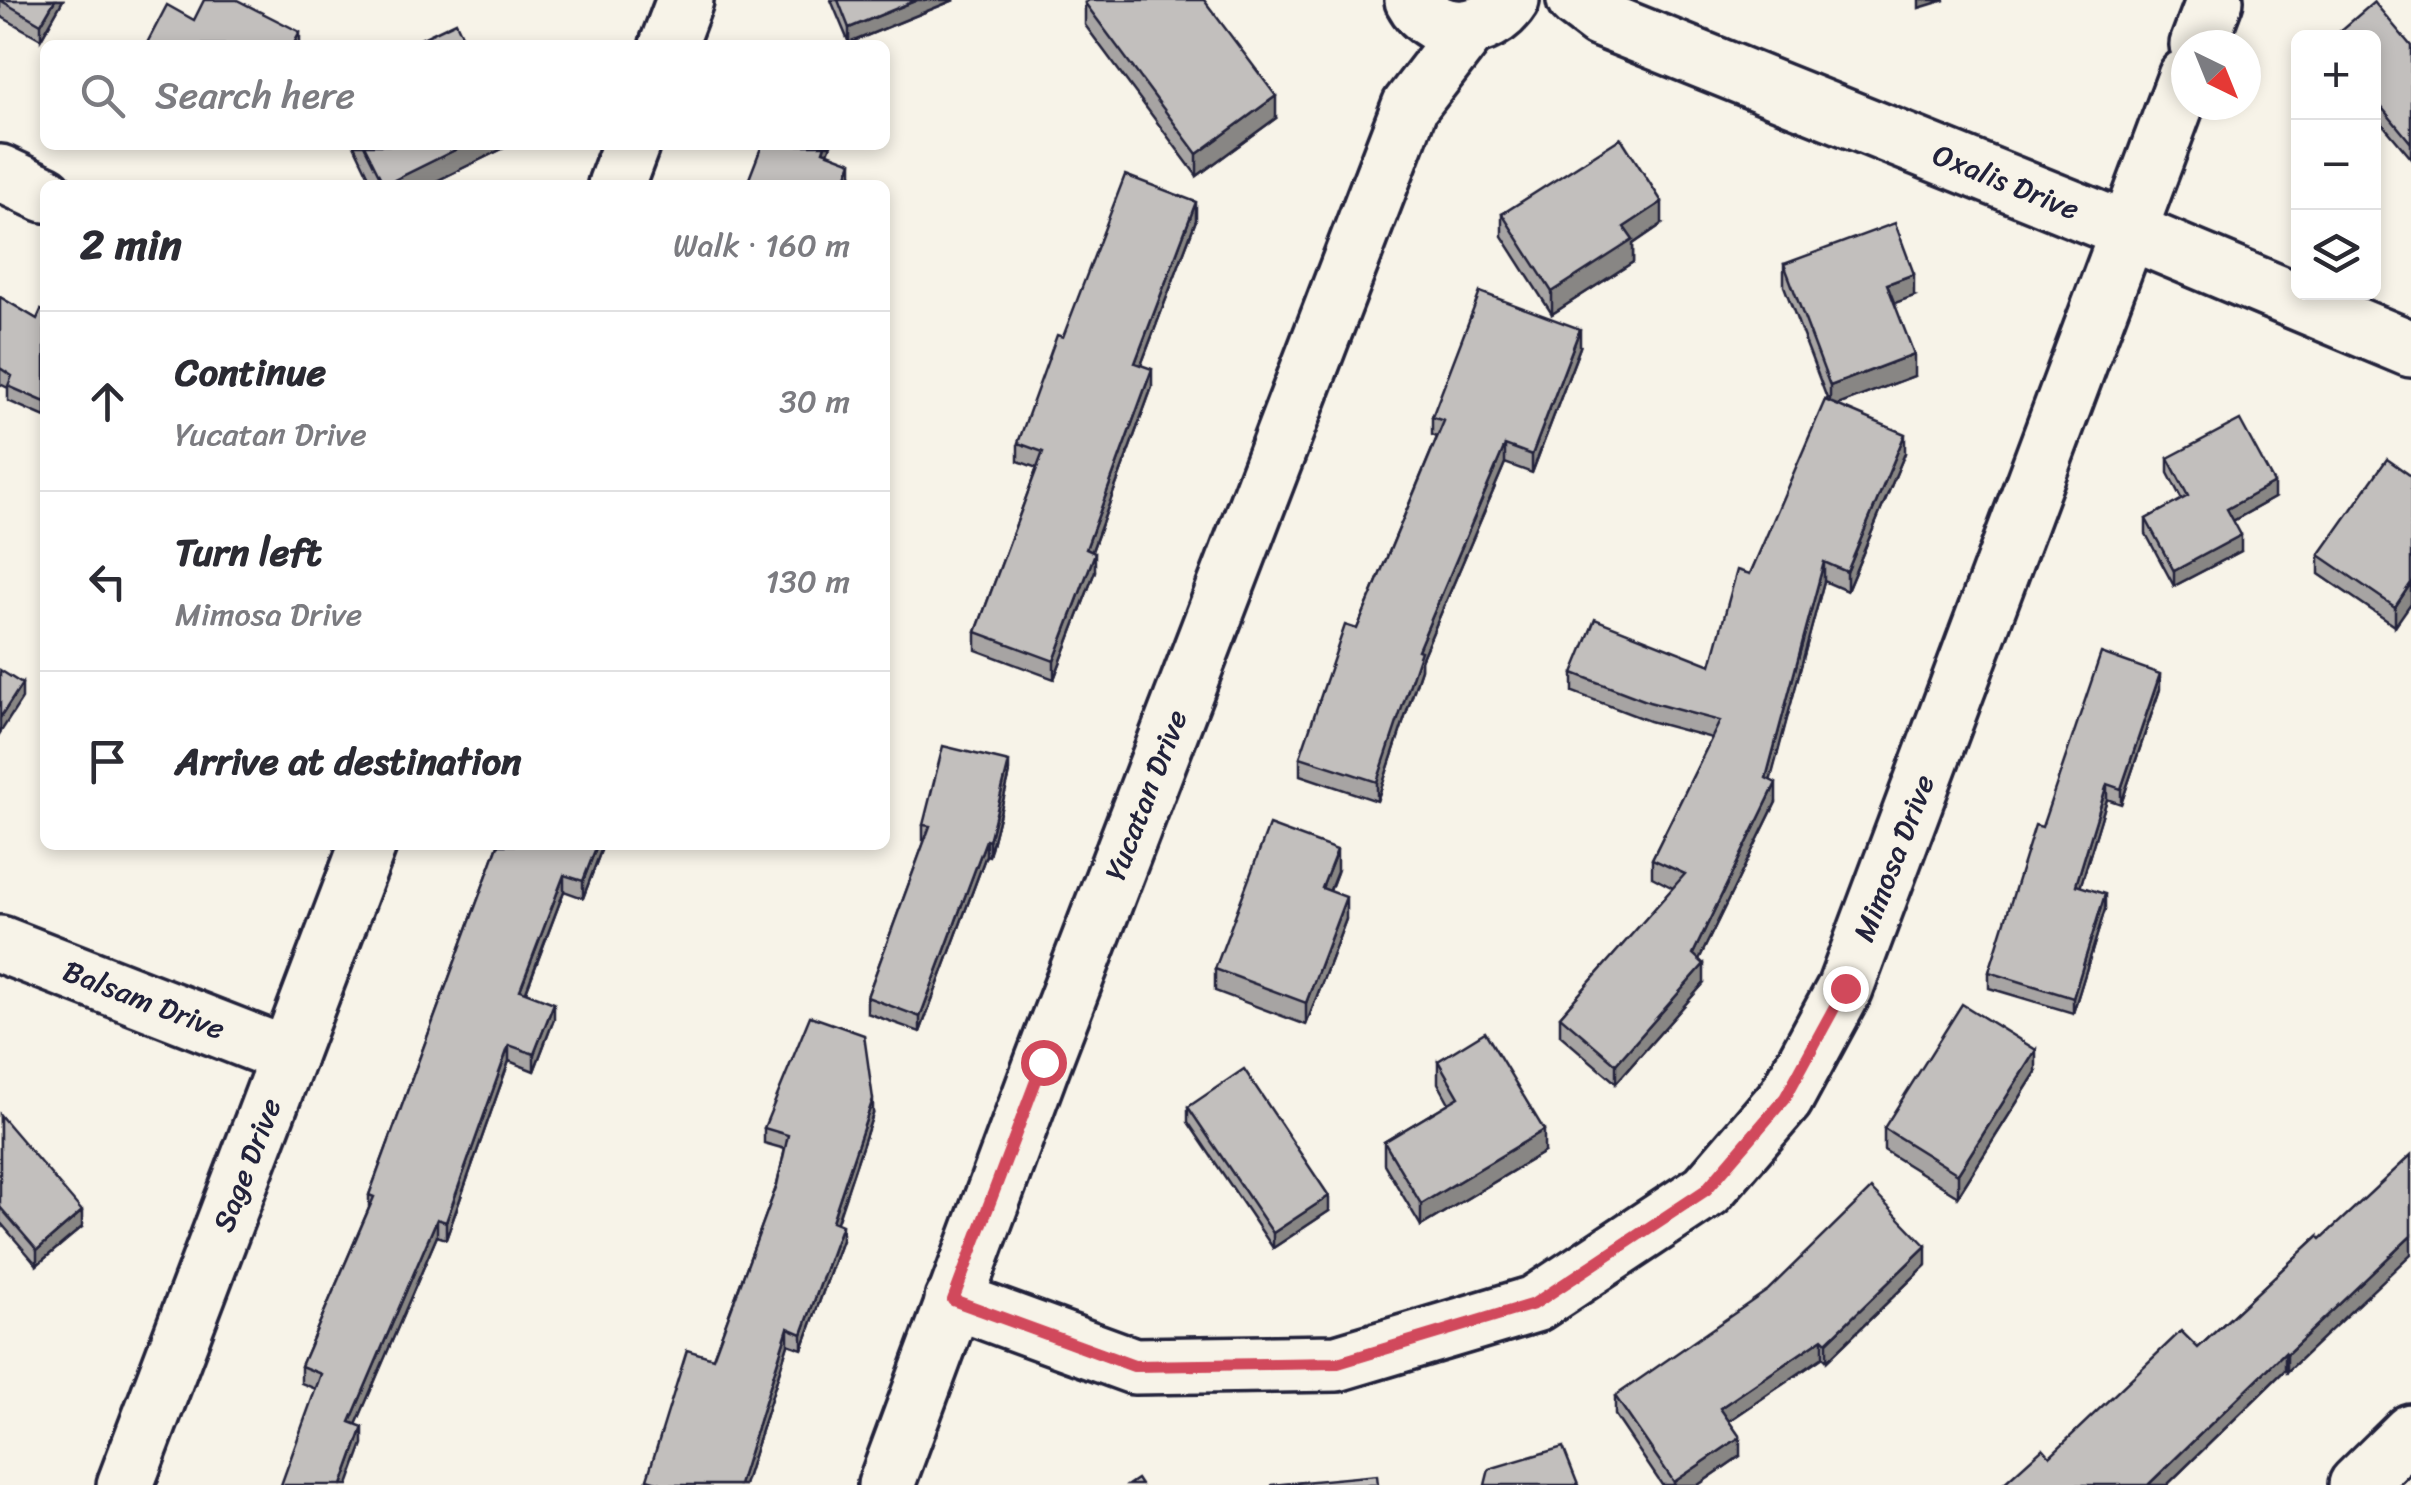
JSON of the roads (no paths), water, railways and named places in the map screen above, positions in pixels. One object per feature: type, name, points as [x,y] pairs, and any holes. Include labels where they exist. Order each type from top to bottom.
[{"type":"street","points":[[670,40],[685,0]]},
{"type":"street","points":[[2204,30],[2215,0]]},
{"type":"street","name":"Oxalis Drive","points":[[1415,4],[1431,21],[1449,28],[1495,13],[1587,10],[2411,349]]},
{"type":"street","name":"Yucatan Drive","points":[[886,1485],[953,1300],[1410,106],[1415,4]]},
{"type":"street","name":"Yucatan Drive","points":[[1410,106],[1495,13]]},
{"type":"street","name":"Mimosa Drive","points":[[953,1300],[1134,1366],[1338,1363],[1534,1304],[1706,1190],[1785,1098],[1845,988],[2171,118]]},
{"type":"street","points":[[618,180],[629,150]]},
{"type":"street","points":[[0,174],[40,192]]},
{"type":"street","name":"Sage Drive","points":[[125,1485],[366,850]]},
{"type":"street","name":"Balsam Drive","points":[[0,944],[288,1056]]},
{"type":"street","points":[[2357,1485],[2411,1432]]}]
